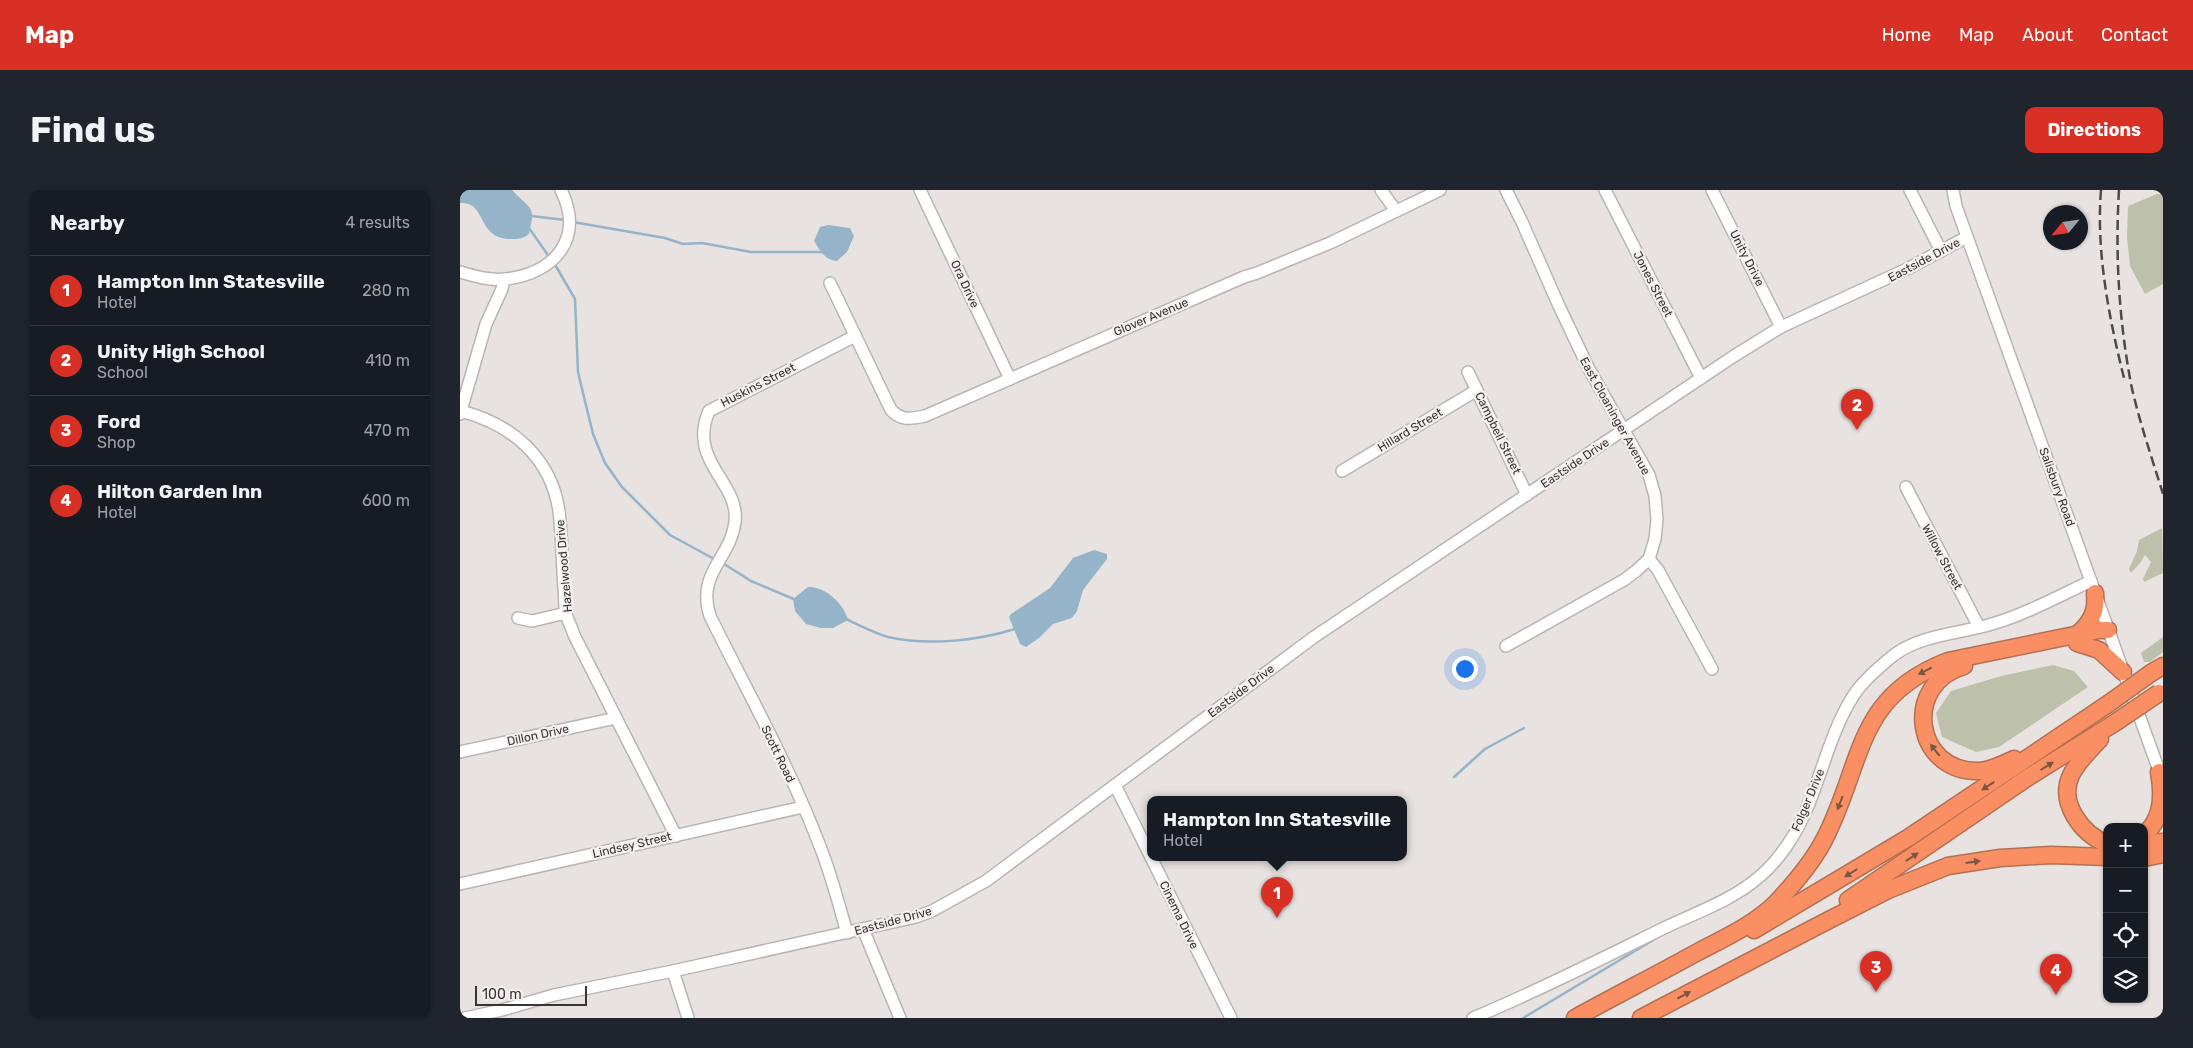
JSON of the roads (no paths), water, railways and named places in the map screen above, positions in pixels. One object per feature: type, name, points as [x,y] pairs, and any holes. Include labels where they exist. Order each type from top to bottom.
[{"type":"highway","points":[[2078,638],[2090,622],[2096,607],[2093,587]]},
{"type":"highway","points":[[2086,719],[2034,749],[1996,767],[1979,771],[1962,770],[1946,762],[1934,751],[1925,736],[1922,719],[1925,702],[1932,686],[1945,674],[1954,670],[2078,638],[2099,630],[2108,630]]},
{"type":"highway","points":[[1577,1018],[1730,935],[1774,904],[1802,874],[1824,841],[1874,718],[1888,698],[1906,682],[1926,670],[1948,661],[2078,638],[2099,650],[2123,672]]},
{"type":"highway","points":[[1577,1018],[1714,953],[1810,898],[1908,838],[2157,670]]},
{"type":"highway","points":[[1769,951],[1879,880],[2027,778],[2161,691]]},
{"type":"highway","points":[[2103,842],[2094,839],[2083,829],[2073,814],[2068,796],[2070,777],[2080,761],[2116,722]]},
{"type":"highway","points":[[2148,830],[2157,822],[2162,810],[2163,791],[2161,777]]},
{"type":"highway","points":[[2148,843],[2163,842]]},
{"type":"highway","points":[[2148,859],[2163,854]]},
{"type":"highway","points":[[1641,1018],[1888,890],[1948,866],[2000,858],[2034,856],[2103,857]]},
{"type":"highway","points":[[2148,861],[2163,866]]},
{"type":"street","points":[[460,272],[486,278],[504,279],[521,276],[542,267],[555,258],[565,245],[570,230],[570,214],[561,190]]},
{"type":"street","name":"Ora Drive","points":[[920,190],[1010,379]]},
{"type":"street","points":[[1381,190],[1396,211],[1440,190]]},
{"type":"street","name":"East Cloaninger Avenue","points":[[1506,190],[1589,369],[1649,475],[1655,496],[1657,520],[1655,539],[1649,558]]},
{"type":"street","name":"Jones Street","points":[[1605,190],[1701,378]]},
{"type":"street","name":"Unity Drive","points":[[1712,190],[1781,327]]},
{"type":"street","points":[[1910,190],[1941,251]]},
{"type":"street","name":"Salisbury Road","points":[[1952,190],[1967,237],[2161,777]]},
{"type":"street","name":"Glover Avenue","points":[[855,336],[891,410],[904,419],[925,416],[1244,277],[1330,243],[1396,211]]},
{"type":"street","name":"Eastside Drive","points":[[465,1018],[503,1014],[554,995],[673,971],[916,917],[959,897],[986,881],[1314,637],[1701,378],[1781,327],[1852,296],[1967,237]]},
{"type":"street","points":[[460,413],[486,324],[502,289],[504,279]]},
{"type":"street","points":[[830,283],[855,336]]},
{"type":"street","name":"Huskins Street","points":[[710,578],[735,522],[735,511],[710,460],[703,439],[704,424],[709,411],[855,336]]},
{"type":"street","name":"Campbell Street","points":[[1468,372],[1527,495]]},
{"type":"street","name":"Hillard Street","points":[[1342,471],[1477,390]]},
{"type":"street","name":"Hazelwood Drive","points":[[460,413],[483,417],[505,428],[525,444],[545,471],[552,486],[559,510],[566,613],[574,635],[676,836]]},
{"type":"street","name":"Willow Street","points":[[1906,487],[1979,627]]},
{"type":"street","points":[[1506,646],[1624,580],[1636,572],[1649,558],[1658,570],[1712,669]]},
{"type":"street","name":"Scott Road","points":[[710,578],[706,591],[706,604],[710,616],[803,807],[832,882],[847,933]]},
{"type":"street","name":"Folger Drive","points":[[1472,1018],[1687,917],[1739,891],[1759,878],[1789,842],[1806,809],[1852,697],[1863,683],[1896,654],[1912,645],[1940,636],[1992,624],[2093,587]]},
{"type":"street","points":[[518,618],[532,621],[566,613]]},
{"type":"street","name":"Dillon Drive","points":[[460,752],[616,718]]},
{"type":"street","name":"Cinema Drive","points":[[1114,785],[1147,850]]},
{"type":"street","name":"Lindsey Street","points":[[460,884],[803,807]]},
{"type":"street","name":"Cinema Drive","points":[[1152,861],[1232,1018]]},
{"type":"street","points":[[863,929],[900,1018]]},
{"type":"street","points":[[673,971],[688,1018]]},
{"type":"water","points":[[460,190],[512,190],[528,205],[532,212],[529,234],[524,237],[510,239],[499,237],[492,233],[474,208],[469,204],[460,203]]},
{"type":"water","points":[[828,225],[850,228],[854,236],[847,252],[837,261],[826,257],[814,241],[820,227]]},
{"type":"water","points":[[1094,550],[1107,554],[1107,559],[1083,590],[1077,611],[1072,618],[1053,624],[1039,638],[1026,647],[1020,644],[1009,617],[1011,614],[1050,588],[1073,558]]},
{"type":"water","points":[[808,587],[821,589],[833,597],[846,614],[848,620],[833,628],[821,628],[806,624],[795,611],[793,599]]},
{"type":"waterway","points":[[531,216],[565,220]]},
{"type":"waterway","points":[[573,222],[665,238],[683,244],[702,243],[751,252],[824,252]]},
{"type":"waterway","points":[[529,228],[550,258]]},
{"type":"waterway","points":[[554,263],[575,299],[578,372],[593,434],[605,463],[622,487],[670,535],[716,560]]},
{"type":"waterway","points":[[721,562],[751,581],[796,600]]},
{"type":"waterway","points":[[846,619],[888,637],[935,642],[984,637],[1015,629]]},
{"type":"waterway","points":[[1454,777],[1485,749],[1524,728]]},
{"type":"waterway","points":[[1523,1018],[1655,939]]},
{"type":"railway","points":[[2101,190],[2100,237],[2102,261],[2113,332],[2124,378]]},
{"type":"railway","points":[[2119,190],[2119,287],[2127,360],[2138,412],[2163,494]]},
{"type":"place","name":"Unity High School","points":[[1857,430]]},
{"type":"place","name":"Hampton Inn Statesville","points":[[1277,918]]},
{"type":"place","name":"Ford","points":[[1876,992]]},
{"type":"place","name":"Hilton Garden Inn","points":[[2056,995]]}]
